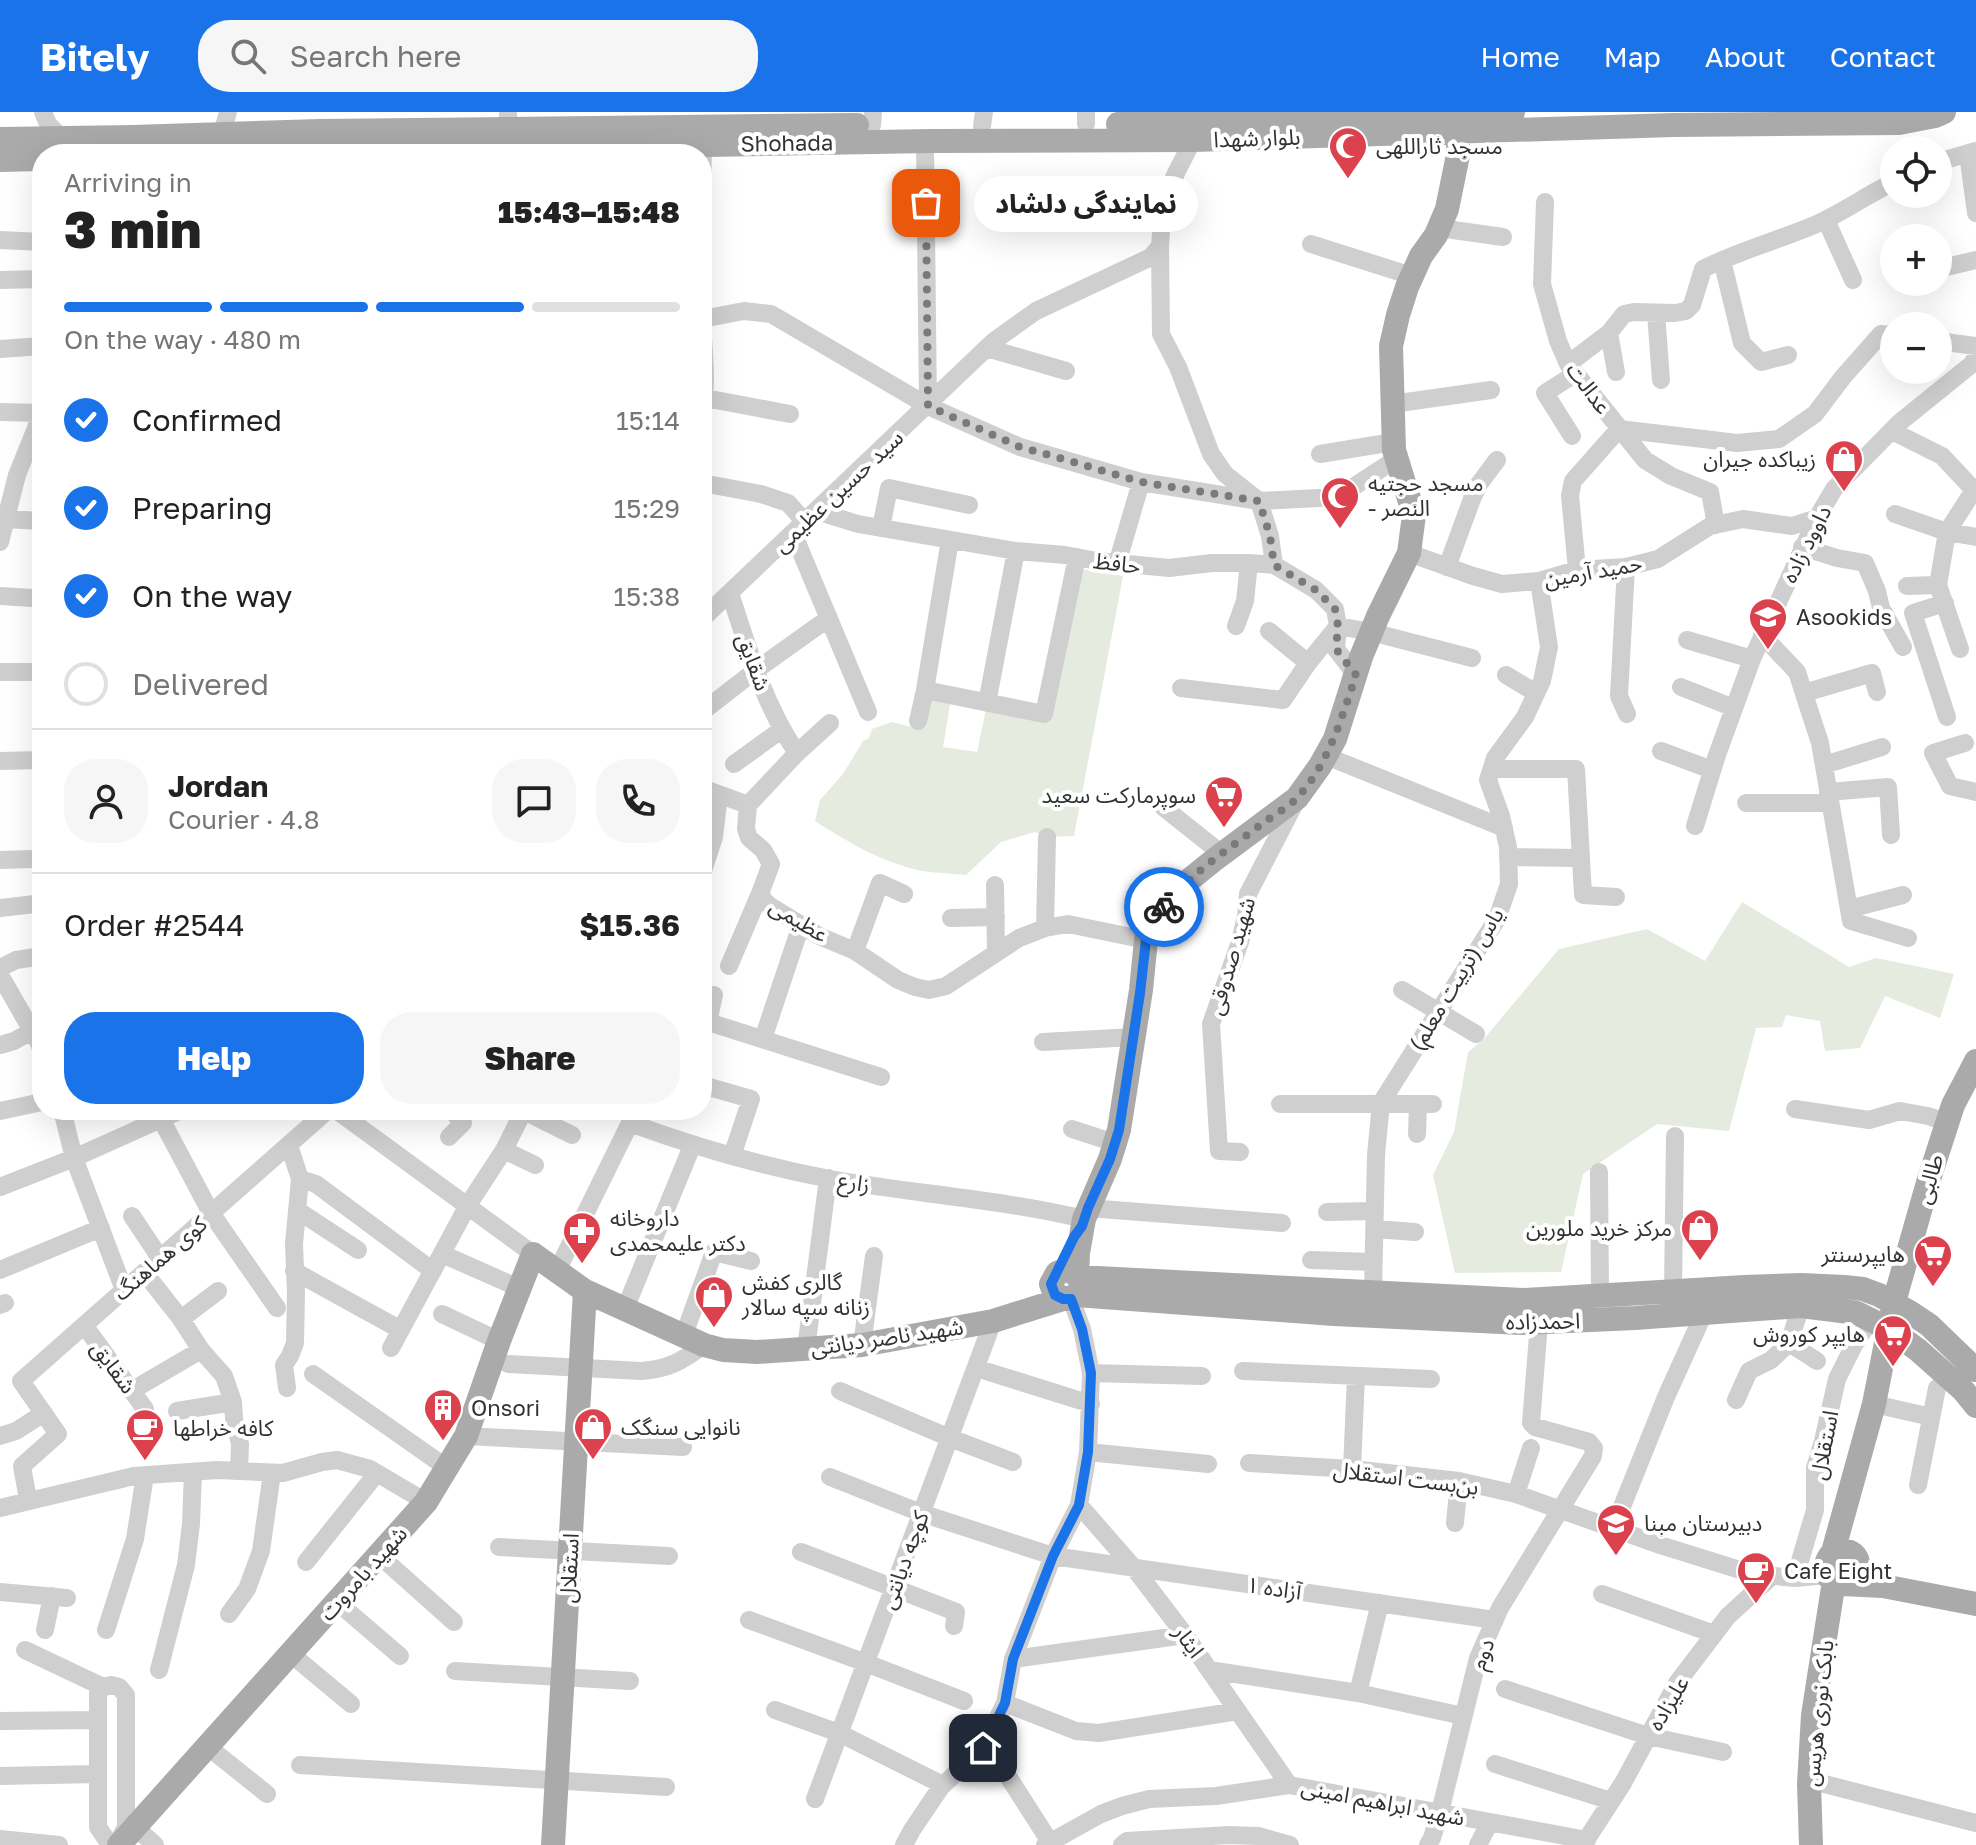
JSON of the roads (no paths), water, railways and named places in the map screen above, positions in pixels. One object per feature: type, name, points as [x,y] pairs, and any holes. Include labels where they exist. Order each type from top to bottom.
[{"type":"main road","name":"Shohada","points":[[712,145],[925,141],[1199,125],[1460,119],[1513,112]]},
{"type":"main road","points":[[1460,119],[1673,125],[1783,118],[1899,123],[1944,112]]},
{"type":"main road","name":"Shohada","points":[[321,141],[508,120],[1086,118],[1199,125]]},
{"type":"main road","name":"شهید ناصر دیانتی","points":[[533,1254],[585,1291],[723,1350],[757,1352],[862,1345],[993,1321],[1023,1311],[1067,1286],[1074,1237],[1085,1218],[1115,1143],[1125,1095],[1146,940],[1159,912],[1178,889],[1297,798],[1335,739],[1371,632],[1409,553],[1414,515],[1395,450],[1391,346],[1412,276],[1447,209],[1458,155],[1460,119]]},
{"type":"main road","name":"Shohada","points":[[0,139],[218,138],[280,142],[608,144]]},
{"type":"main road","points":[[0,160],[32,159]]},
{"type":"main road","name":"طالبی","points":[[1880,1324],[1894,1302],[1946,1122],[1976,1061]]},
{"type":"main road","name":"شهید بامروت","points":[[123,1839],[426,1502],[466,1436],[533,1254]]},
{"type":"main road","name":"احمدزاده","points":[[1067,1286],[1334,1314],[1457,1308],[1600,1295],[1801,1285],[1844,1287],[1863,1289],[1894,1302],[1929,1325],[1976,1370]]},
{"type":"main road","name":"احمدزاده","points":[[1067,1286],[1373,1292],[1539,1323],[1801,1306],[1857,1313],[1880,1324],[1918,1350],[1963,1390],[1976,1406]]},
{"type":"main road","name":"استقلال","points":[[553,1845],[585,1291]]},
{"type":"main road","points":[[1880,1324],[1874,1404],[1843,1515],[1842,1569],[1883,1586],[1976,1604]]},
{"type":"main road","name":"بابک نوری هریس","points":[[1811,1845],[1809,1780],[1813,1715],[1842,1569]]},
{"type":"street","points":[[43,112],[48,124],[63,139]]},
{"type":"street","points":[[1199,125],[1163,205],[1161,334],[1178,367],[1211,454],[1225,474],[1259,501],[1270,536],[1274,565]]},
{"type":"street","points":[[925,141],[928,406]]},
{"type":"street","points":[[1952,158],[1972,152],[1976,213]]},
{"type":"street","points":[[1572,436],[1545,393],[1609,333],[1624,314],[1686,311],[1692,305],[1703,269],[1826,220],[1880,189]]},
{"type":"street","name":"عدالت","points":[[1545,202],[1542,284],[1558,341],[1572,369],[1645,460],[1671,476],[1710,492],[1716,525]]},
{"type":"street","points":[[1826,220],[1853,280]]},
{"type":"street","points":[[1439,228],[1503,237]]},
{"type":"street","points":[[0,240],[32,242]]},
{"type":"street","points":[[1311,244],[1412,276]]},
{"type":"street","name":"سید حسین عظیمی","points":[[712,610],[987,348],[1036,311],[1151,257],[1160,246]]},
{"type":"street","points":[[1722,260],[1742,343],[1761,362],[1788,355]]},
{"type":"street","points":[[1952,266],[1976,260]]},
{"type":"street","points":[[0,280],[32,279]]},
{"type":"street","points":[[712,317],[744,311],[771,314],[928,406],[1020,447],[1141,482],[1259,501],[1338,497],[1395,450]]},
{"type":"street","points":[[1656,313],[1661,380]]},
{"type":"street","points":[[1609,333],[1616,372]]},
{"type":"street","points":[[1577,570],[1570,495],[1573,481],[1619,429],[1737,443],[1779,439],[1815,414],[1880,335]]},
{"type":"street","points":[[1952,343],[1976,346]]},
{"type":"street","points":[[0,349],[32,347]]},
{"type":"street","points":[[987,348],[1066,371]]},
{"type":"street","name":"داوود زاده","points":[[1695,826],[1752,659],[1802,547],[1834,489],[1892,431],[1972,364],[1976,357]]},
{"type":"street","points":[[1392,404],[1491,390]]},
{"type":"street","points":[[712,406],[790,414]]},
{"type":"street","points":[[0,412],[32,413]]},
{"type":"street","points":[[0,542],[8,474],[32,431]]},
{"type":"street","points":[[1892,431],[1942,456],[1974,490],[1947,532],[1938,585],[1960,649]]},
{"type":"street","points":[[1320,454],[1395,450]]},
{"type":"street","points":[[1447,567],[1479,484],[1497,460]]},
{"type":"street","points":[[1117,564],[1141,482]]},
{"type":"street","points":[[712,485],[761,494],[788,503],[805,522],[829,618],[868,712]]},
{"type":"street","points":[[881,528],[889,488],[969,505]]},
{"type":"street","points":[[1895,514],[1947,532],[1976,537]]},
{"type":"street","name":"حمید آرمین","points":[[1409,553],[1502,584],[1539,581],[1577,570],[1626,567],[1658,559],[1710,526],[1743,519],[1792,526],[1817,518]]},
{"type":"street","points":[[4,519],[32,520]]},
{"type":"street","name":"حافظ","points":[[805,522],[858,524],[1016,551],[1117,564],[1169,568],[1212,563],[1274,565],[1316,590],[1335,609],[1338,626],[1336,649],[1356,675]]},
{"type":"street","points":[[918,721],[950,540]]},
{"type":"street","points":[[1802,547],[1865,563],[1881,608],[1903,647]]},
{"type":"street","points":[[987,703],[1016,551]]},
{"type":"street","points":[[925,690],[1044,714],[1077,557]]},
{"type":"street","points":[[1236,626],[1245,601],[1249,563]]},
{"type":"street","points":[[1626,567],[1619,696],[1627,714]]},
{"type":"street","points":[[1539,581],[1549,647],[1542,681],[1525,717],[1495,758],[1492,769],[1576,769],[1583,895],[1616,897]]},
{"type":"street","points":[[1907,586],[1938,585]]},
{"type":"street","name":"شقایق","points":[[730,593],[756,670],[781,730],[797,753]]},
{"type":"street","points":[[0,596],[32,598]]},
{"type":"street","points":[[1945,603],[1913,613],[1947,717]]},
{"type":"street","points":[[712,704],[829,618]]},
{"type":"street","points":[[1181,688],[1283,700],[1338,626],[1472,658]]},
{"type":"street","points":[[1269,631],[1308,663]]},
{"type":"street","points":[[1762,635],[1797,672],[1820,743],[1850,915]]},
{"type":"street","points":[[1687,640],[1752,659]]},
{"type":"street","points":[[0,672],[32,672]]},
{"type":"street","points":[[1804,693],[1872,673],[1877,692]]},
{"type":"street","points":[[1506,675],[1536,693]]},
{"type":"street","points":[[1681,687],[1734,708]]},
{"type":"street","points":[[712,793],[748,805],[830,723]]},
{"type":"street","points":[[734,764],[781,730]]},
{"type":"street","points":[[1965,743],[1933,753],[1950,786],[1976,792]]},
{"type":"street","points":[[1824,765],[1882,747]]},
{"type":"street","points":[[1661,751],[1712,770]]},
{"type":"street","points":[[1326,756],[1504,828]]},
{"type":"street","points":[[0,761],[32,760]]},
{"type":"street","name":"یاس (تربیت معلم)","points":[[1373,1292],[1376,1155],[1381,1103],[1497,919],[1509,884],[1504,828],[1488,780],[1492,769]]},
{"type":"street","points":[[1746,803],[1829,798],[1888,787],[1891,835]]},
{"type":"street","name":"شهید صدوقی","points":[[1240,1152],[1219,1151],[1211,1024],[1240,942],[1248,894],[1297,798]]},
{"type":"street","name":"عظیمی","points":[[748,805],[746,829],[749,838],[763,850],[771,864],[761,891],[762,898],[819,936],[855,951],[898,980],[929,990],[946,986],[996,953]]},
{"type":"street","points":[[1163,807],[1222,854]]},
{"type":"street","points":[[712,814],[712,843]]},
{"type":"street","points":[[1045,928],[1047,837]]},
{"type":"street","points":[[1508,857],[1580,858]]},
{"type":"street","points":[[0,860],[32,859]]},
{"type":"street","points":[[855,951],[880,883],[904,894]]},
{"type":"street","points":[[995,885],[996,953]]},
{"type":"street","points":[[729,966],[761,891]]},
{"type":"street","points":[[1850,915],[1903,895]]},
{"type":"street","points":[[0,908],[32,904]]},
{"type":"street","points":[[1850,915],[1908,938]]},
{"type":"street","points":[[951,918],[996,917]]},
{"type":"street","points":[[996,953],[1019,938],[1045,928],[1068,924],[1146,940]]},
{"type":"street","points":[[763,1039],[801,925]]},
{"type":"street","points":[[0,968],[16,960],[32,958]]},
{"type":"street","points":[[0,975],[32,1029]]},
{"type":"street","points":[[1402,990],[1476,1034]]},
{"type":"street","points":[[712,1004],[714,995]]},
{"type":"street","points":[[712,1023],[881,1077]]},
{"type":"street","points":[[1043,1042],[1133,1037]]},
{"type":"street","points":[[0,1045],[32,1040]]},
{"type":"street","points":[[712,1088],[751,1099],[732,1156]]},
{"type":"street","points":[[0,1111],[32,1104]]},
{"type":"street","points":[[1280,1104],[1425,1104],[1417,1134]]},
{"type":"street","points":[[1795,1109],[1869,1120],[1900,1111],[1946,1122]]},
{"type":"street","points":[[64,1120],[74,1158],[124,1290]]},
{"type":"street","points":[[0,1187],[159,1120]]},
{"type":"street","points":[[162,1120],[211,1213],[277,1308]]},
{"type":"street","name":"کوی هماهنگ","points":[[44,1413],[21,1381],[317,1120]]},
{"type":"street","points":[[350,1120],[533,1254]]},
{"type":"street","points":[[449,1137],[463,1123],[460,1120]]},
{"type":"street","points":[[391,1348],[468,1205],[519,1120]]},
{"type":"street","points":[[542,1120],[572,1135]]},
{"type":"street","points":[[557,1271],[631,1120]]},
{"type":"street","name":"زارع","points":[[638,1120],[692,1146],[828,1178],[998,1202],[1085,1218],[1282,1223]]},
{"type":"street","points":[[1072,1129],[1115,1143]]},
{"type":"street","points":[[1673,1292],[1675,1136]]},
{"type":"street","points":[[287,1388],[284,1365],[295,1343],[294,1244],[300,1179],[289,1145]]},
{"type":"street","points":[[625,1309],[692,1146]]},
{"type":"street","points":[[504,1150],[535,1165]]},
{"type":"street","points":[[1599,1172],[1600,1295]]},
{"type":"street","points":[[806,1349],[828,1178]]},
{"type":"street","points":[[300,1179],[316,1184],[433,1271]]},
{"type":"street","points":[[297,1210],[358,1250]]},
{"type":"street","points":[[1327,1212],[1374,1220],[1415,1232]]},
{"type":"street","points":[[132,1216],[160,1258]]},
{"type":"street","points":[[0,1270],[101,1228]]},
{"type":"street","points":[[508,1364],[641,1371],[659,1370],[680,1362],[694,1340],[714,1252],[751,1261]]},
{"type":"street","points":[[442,1254],[519,1288]]},
{"type":"street","points":[[862,1345],[874,1256]]},
{"type":"street","points":[[1311,1260],[1373,1262]]},
{"type":"street","points":[[294,1271],[401,1330]]},
{"type":"street","points":[[144,1272],[224,1376],[233,1402],[240,1444],[239,1471]]},
{"type":"street","points":[[912,1840],[943,1785],[986,1742],[1005,1703],[1013,1659],[1053,1556],[1079,1505],[1088,1452],[1091,1373],[1082,1329],[1067,1286]]},
{"type":"street","points":[[181,1319],[218,1291]]},
{"type":"street","points":[[1736,1400],[1749,1371],[1771,1360],[1789,1343],[1801,1306]]},
{"type":"street","points":[[1613,1529],[1666,1397],[1704,1313]]},
{"type":"street","points":[[442,1314],[499,1341]]},
{"type":"street","name":"کوچه دیانتی","points":[[815,1799],[993,1321]]},
{"type":"street","name":"دوم","points":[[1428,1845],[1440,1812],[1478,1658],[1500,1608],[1593,1456],[1594,1448],[1589,1442],[1535,1427],[1531,1423],[1539,1323]]},
{"type":"street","name":"استقلال","points":[[1795,1578],[1815,1510],[1815,1468],[1837,1379],[1854,1345],[1880,1324]]},
{"type":"street","name":"شقایق","points":[[84,1325],[145,1409]]},
{"type":"street","points":[[1789,1343],[1817,1361]]},
{"type":"street","points":[[131,1391],[201,1350]]},
{"type":"street","points":[[976,1368],[1091,1404]]},
{"type":"street","points":[[1243,1371],[1431,1379]]},
{"type":"street","points":[[1091,1373],[1202,1376]]},
{"type":"street","points":[[313,1374],[447,1468]]},
{"type":"street","points":[[1352,1469],[1356,1376]]},
{"type":"street","points":[[1918,1485],[1937,1388]]},
{"type":"street","points":[[840,1391],[1013,1462]]},
{"type":"street","points":[[177,1411],[233,1402]]},
{"type":"street","points":[[1874,1404],[1931,1417]]},
{"type":"street","points":[[0,1436],[16,1431],[44,1413],[58,1434],[22,1466],[28,1500]]},
{"type":"street","points":[[466,1436],[683,1447]]},
{"type":"street","points":[[1516,1494],[1531,1448]]},
{"type":"street","points":[[1088,1452],[1208,1464]]},
{"type":"street","points":[[0,1508],[134,1476],[217,1470],[272,1473],[337,1460],[370,1469],[426,1502]]},
{"type":"street","name":"بن‌بست استقلال","points":[[1249,1463],[1352,1469],[1459,1481],[1516,1494],[1753,1574],[1795,1578],[1842,1569]]},
{"type":"street","points":[[159,1670],[186,1565],[193,1472]]},
{"type":"street","points":[[229,1614],[247,1589],[261,1551],[272,1473]]},
{"type":"street","points":[[306,1562],[377,1473]]},
{"type":"street","points":[[106,1630],[135,1539],[145,1475]]},
{"type":"street","name":"آزاده ۱","points":[[830,1477],[921,1513],[1053,1556],[1495,1620]]},
{"type":"street","points":[[1455,1523],[1459,1481]]},
{"type":"street","name":"ایثار","points":[[1079,1505],[1134,1568],[1185,1635],[1289,1785]]},
{"type":"street","points":[[499,1547],[669,1556]]},
{"type":"street","points":[[801,1552],[956,1612],[954,1626]]},
{"type":"street","points":[[380,1556],[454,1622]]},
{"type":"street","name":"علیزاده","points":[[1585,1842],[1677,1683],[1728,1616],[1772,1576]]},
{"type":"street","points":[[0,1592],[60,1597],[45,1630]]},
{"type":"street","points":[[1602,1594],[1714,1634]]},
{"type":"street","points":[[337,1602],[400,1656]]},
{"type":"street","points":[[1358,1693],[1380,1603]]},
{"type":"street","points":[[749,1620],[964,1701]]},
{"type":"street","points":[[1013,1659],[1185,1635]]},
{"type":"street","points":[[25,1650],[103,1687]]},
{"type":"street","points":[[291,1654],[351,1704]]},
{"type":"street","points":[[1209,1670],[1358,1693],[1463,1716]]},
{"type":"street","points":[[455,1671],[630,1681]]},
{"type":"street","points":[[110,1845],[98,1827],[97,1720],[98,1693],[103,1687],[111,1685],[119,1687],[126,1695],[126,1827],[123,1839],[155,1845]]},
{"type":"street","points":[[1505,1689],[1648,1736],[1723,1752]]},
{"type":"street","points":[[1005,1703],[1076,1731],[1089,1733],[1238,1711]]},
{"type":"street","points":[[775,1710],[839,1733],[943,1785]]},
{"type":"street","points":[[0,1721],[97,1720]]},
{"type":"street","points":[[986,1742],[1048,1843]]},
{"type":"street","points":[[207,1746],[267,1794]]},
{"type":"street","points":[[1495,1764],[1611,1801]]},
{"type":"street","points":[[300,1765],[666,1787]]},
{"type":"street","points":[[0,1776],[97,1774]]},
{"type":"street","points":[[1809,1780],[1976,1823]]},
{"type":"street","name":"شهید ابراهیم امینی","points":[[1048,1843],[1101,1814],[1149,1799],[1216,1796],[1289,1785],[1585,1842]]},
{"type":"street","points":[[1478,1845],[1490,1822]]},
{"type":"street","points":[[1122,1845],[1127,1841],[1219,1840],[1258,1836],[1290,1845]]},
{"type":"street","points":[[0,1839],[59,1845]]},
{"type":"place","name":"مسجد ثاراللهی","points":[[1348,180]]},
{"type":"place","name":"نمایندگی دلشاد","points":[[926,203]]},
{"type":"place","name":"زیباکده جیران","points":[[1844,493]]},
{"type":"place","name":"مسجد حجتیه - النصر","points":[[1340,530]]},
{"type":"place","name":"Asookids","points":[[1768,651]]},
{"type":"place","name":"سوپرمارکت سعید","points":[[1224,829]]},
{"type":"place","name":"مرکز خرید ملورین","points":[[1700,1262]]},
{"type":"place","name":"داروخانه دکتر علیمحمدی","points":[[582,1265]]},
{"type":"place","name":"هایپرسنتر","points":[[1933,1288]]},
{"type":"place","name":"گالری کفش زنانه سپه سالار","points":[[714,1329]]},
{"type":"place","name":"هايپر كوروش","points":[[1893,1368]]},
{"type":"place","name":"Onsori","points":[[443,1442]]},
{"type":"place","name":"نانوایی سنگک","points":[[593,1461]]},
{"type":"place","name":"کافه خراطها","points":[[145,1462]]},
{"type":"place","name":"دبیرستان مبنا","points":[[1616,1557]]},
{"type":"place","name":"Cafe Eight","points":[[1756,1605]]}]
